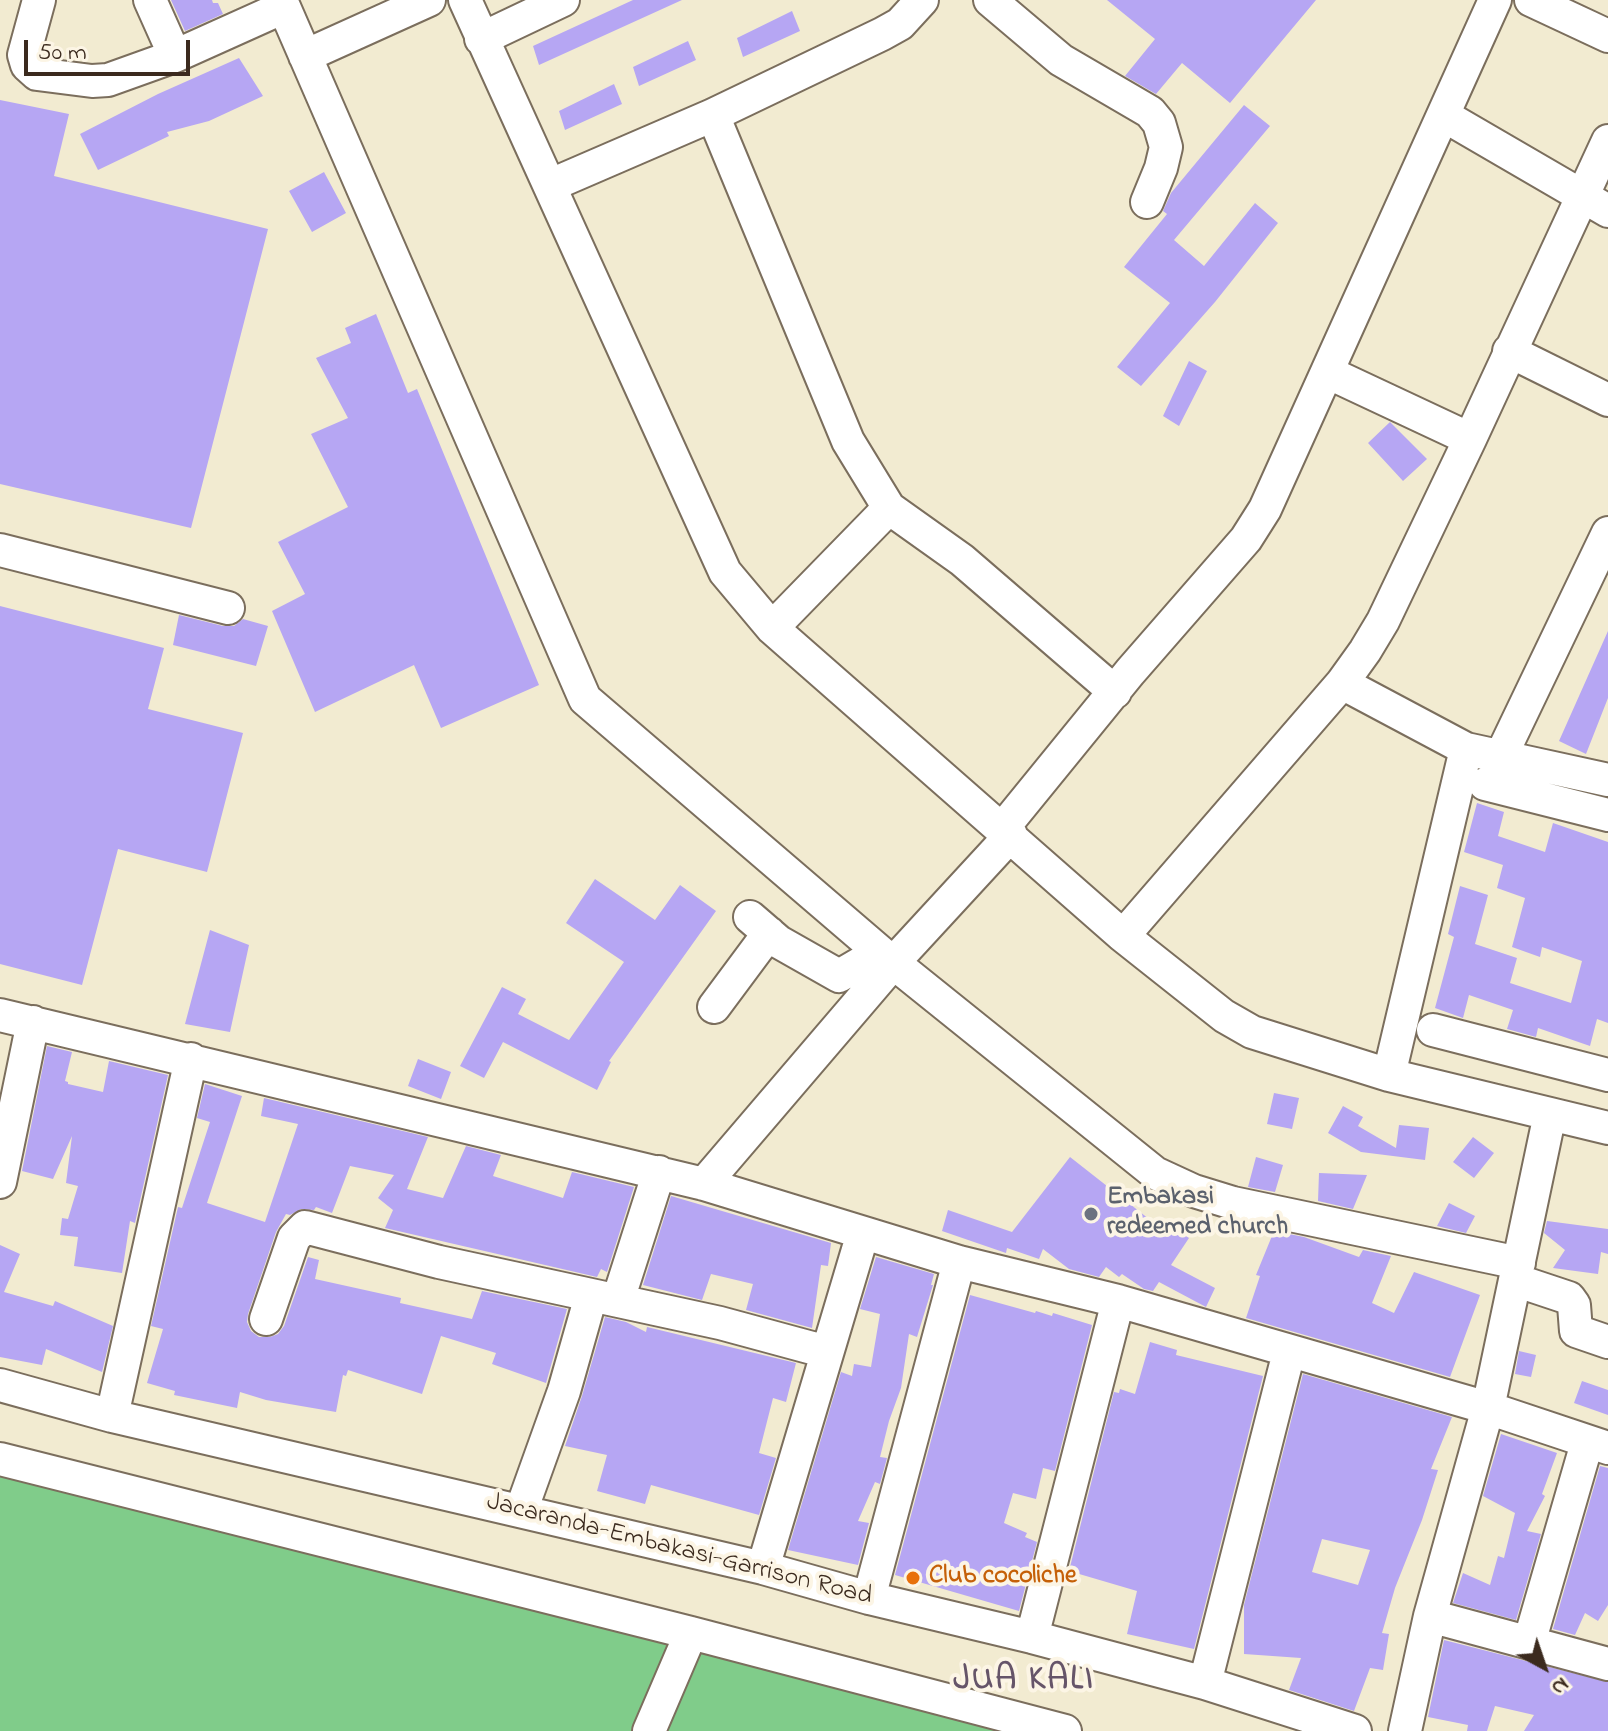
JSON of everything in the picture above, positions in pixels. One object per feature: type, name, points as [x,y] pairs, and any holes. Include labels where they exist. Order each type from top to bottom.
[{"type":"street","points":[[39,0],[24,55],[32,71],[37,74],[72,80],[108,80],[175,56],[282,4],[575,683],[585,699],[887,958],[1155,1173],[1194,1191],[1233,1203],[1517,1272],[1569,1298],[1574,1305],[1573,1344],[1608,1342]]},
{"type":"street","points":[[150,0],[175,56]]},
{"type":"street","points":[[305,56],[429,0]]},
{"type":"street","points":[[465,0],[725,572],[772,628],[1123,936],[1224,1016],[1252,1032],[1389,1075],[1608,1128]]},
{"type":"street","points":[[481,39],[563,0]]},
{"type":"street","points":[[551,185],[713,115],[882,34],[900,24],[922,0]]},
{"type":"street","points":[[990,0],[1061,60],[1150,112],[1159,123],[1166,147],[1147,202]]},
{"type":"street","points":[[704,1184],[887,958],[1007,832],[1115,692],[1246,539],[1265,509],[1495,0]]},
{"type":"street","points":[[1531,0],[1581,10],[1608,36]]},
{"type":"street","points":[[713,115],[848,441],[889,508],[962,560],[1115,692]]},
{"type":"street","points":[[1443,115],[1595,204]]},
{"type":"street","points":[[1123,936],[1342,683],[1383,621],[1509,351],[1595,204],[1608,141]]},
{"type":"street","points":[[1509,351],[1608,400]]},
{"type":"street","points":[[1327,372],[1470,439]]},
{"type":"street","points":[[772,628],[889,508]]},
{"type":"street","points":[[1501,756],[1608,533]]},
{"type":"street","points":[[0,550],[228,608]]},
{"type":"street","points":[[1342,683],[1466,749],[1608,780]]},
{"type":"street","points":[[1389,1075],[1466,749]]},
{"type":"street","points":[[1485,784],[1608,815]]},
{"type":"street","points":[[714,1007],[760,925],[789,947],[839,976],[887,958]]},
{"type":"street","points":[[0,1015],[704,1184],[959,1262],[1118,1301],[1488,1408],[1598,1445],[1529,1643]]},
{"type":"street","points":[[0,1182],[33,1022]]},
{"type":"street","points":[[1433,1030],[1608,1075]]},
{"type":"street","points":[[112,1416],[191,1059]]},
{"type":"street","points":[[1405,1731],[1430,1616],[1488,1408],[1550,1114]]},
{"type":"street","points":[[521,1511],[564,1391],[659,1172]]},
{"type":"street","points":[[266,1319],[294,1238],[305,1227],[439,1262],[720,1323],[827,1352]]},
{"type":"street","points":[[763,1568],[863,1233]]},
{"type":"street","points":[[869,1598],[959,1262]]},
{"type":"street","points":[[1032,1637],[1118,1301]]},
{"type":"street","points":[[1205,1683],[1289,1352]]},
{"type":"street","name":"Jacaranda-Embakasi-Garrison Road","points":[[0,1385],[112,1416],[763,1568],[1205,1683],[1355,1731]]},
{"type":"street","points":[[0,1459],[691,1633],[1065,1731]]},
{"type":"street","points":[[1430,1616],[1608,1664]]},
{"type":"street","points":[[649,1731],[691,1633]]},
{"type":"green space","points":[[0,1469],[1030,1731],[0,1731]]},
{"type":"building","points":[[171,0],[212,0],[218,3],[223,14],[185,31]]},
{"type":"building","points":[[633,0],[682,0],[539,65],[533,46]]},
{"type":"building","points":[[1107,0],[1316,0],[1230,103],[1182,63],[1156,94],[1125,76],[1155,39]]},
{"type":"building","points":[[792,11],[800,31],[743,57],[737,38]]},
{"type":"building","points":[[688,41],[696,60],[639,86],[633,67]]},
{"type":"building","points":[[239,58],[263,96],[209,121],[167,132],[169,136],[98,170],[80,134],[158,94]]},
{"type":"building","points":[[614,84],[622,104],[565,130],[559,111]]},
{"type":"building","points":[[0,100],[69,114],[54,176],[268,229],[191,528],[0,484]]},
{"type":"building","points":[[1244,105],[1270,126],[1174,240],[1204,266],[1255,203],[1278,223],[1215,302],[1141,386],[1117,367],[1170,303],[1124,267],[1167,214],[1163,211],[1171,193]]},
{"type":"building","points":[[324,172],[346,213],[312,232],[289,191]]},
{"type":"building","points":[[376,314],[408,393],[417,389],[539,685],[441,728],[414,665],[315,712],[272,611],[305,594],[278,542],[348,507],[311,434],[348,418],[316,358],[351,343],[345,328]]},
{"type":"building","points":[[1189,361],[1207,371],[1179,426],[1163,416]]},
{"type":"building","points":[[1390,422],[1427,459],[1403,481],[1368,443]]},
{"type":"building","points":[[0,606],[164,648],[148,709],[243,733],[207,872],[118,849],[82,985],[0,964]]},
{"type":"building","points":[[179,615],[223,626],[234,626],[243,619],[268,626],[256,666],[173,645]]},
{"type":"building","points":[[1608,631],[1608,698],[1586,754],[1559,741]]},
{"type":"building","points":[[1477,803],[1504,812],[1498,836],[1545,852],[1553,823],[1608,842],[1608,1023],[1597,1019],[1590,1046],[1538,1028],[1536,1037],[1507,1029],[1513,1010],[1469,995],[1463,1018],[1435,1008],[1454,937],[1448,934],[1460,886],[1488,895],[1475,944],[1517,958],[1510,983],[1571,1003],[1582,961],[1542,947],[1540,957],[1512,947],[1525,898],[1497,888],[1503,865],[1464,852]]},
{"type":"building","points":[[595,879],[655,920],[680,885],[716,911],[609,1061],[597,1090],[503,1042],[484,1078],[460,1066],[502,987],[526,999],[518,1014],[569,1040],[624,962],[566,923]]},
{"type":"building","points":[[210,930],[249,945],[230,1032],[185,1024]]},
{"type":"building","points":[[47,1046],[72,1052],[65,1081],[68,1084],[103,1092],[109,1061],[168,1075],[135,1223],[130,1221],[122,1273],[74,1266],[78,1237],[60,1235],[62,1218],[68,1219],[78,1186],[66,1183],[72,1136],[53,1179],[22,1171]]},
{"type":"building","points":[[418,1059],[451,1072],[441,1099],[408,1086]]},
{"type":"building","points":[[205,1084],[242,1096],[207,1203],[265,1222],[298,1124],[261,1116],[264,1098],[428,1137],[407,1189],[443,1198],[466,1146],[501,1155],[493,1176],[563,1198],[572,1172],[634,1187],[607,1272],[601,1269],[597,1277],[385,1228],[393,1210],[378,1198],[394,1175],[350,1166],[332,1213],[316,1207],[314,1210],[301,1209],[286,1214],[276,1232],[248,1314],[251,1331],[259,1337],[278,1334],[284,1326],[308,1257],[319,1260],[315,1279],[401,1298],[400,1303],[472,1319],[482,1291],[567,1309],[546,1383],[492,1364],[496,1353],[441,1336],[422,1394],[348,1370],[346,1376],[343,1375],[336,1412],[266,1400],[240,1392],[237,1408],[174,1395],[175,1391],[147,1383],[163,1329],[151,1326],[178,1207],[182,1208],[210,1122],[197,1118]]},
{"type":"building","points":[[1274,1093],[1299,1098],[1292,1129],[1267,1124]]},
{"type":"building","points":[[1343,1106],[1363,1117],[1358,1126],[1396,1148],[1399,1125],[1429,1128],[1425,1160],[1361,1152],[1328,1133]]},
{"type":"building","points":[[1473,1137],[1494,1153],[1474,1178],[1453,1162]]},
{"type":"building","points":[[1070,1157],[1163,1230],[1167,1223],[1189,1238],[1171,1265],[1215,1288],[1206,1307],[1159,1282],[1153,1291],[1144,1289],[1106,1267],[1099,1277],[1069,1269],[1043,1249],[1039,1259],[1007,1248],[1006,1253],[942,1231],[948,1210],[1012,1232]]},
{"type":"building","points":[[1256,1157],[1283,1165],[1275,1192],[1248,1187]]},
{"type":"building","points":[[1319,1173],[1367,1175],[1353,1209],[1318,1201]]},
{"type":"building","points":[[671,1196],[831,1243],[828,1266],[821,1265],[812,1328],[746,1310],[753,1284],[711,1274],[702,1300],[643,1285]]},
{"type":"building","points":[[1449,1203],[1475,1216],[1466,1233],[1437,1226]]},
{"type":"building","points":[[1547,1221],[1608,1229],[1608,1254],[1601,1252],[1598,1274],[1553,1268],[1565,1250],[1544,1233]]},
{"type":"building","points":[[1274,1231],[1304,1237],[1359,1257],[1363,1250],[1391,1256],[1372,1303],[1394,1313],[1414,1272],[1480,1295],[1450,1377],[1246,1318],[1260,1276],[1256,1275]]},
{"type":"building","points":[[0,1245],[20,1254],[4,1292],[53,1306],[55,1301],[113,1326],[102,1372],[46,1349],[42,1365],[0,1357]]},
{"type":"building","points":[[876,1257],[934,1274],[917,1337],[909,1334],[901,1388],[880,1457],[887,1458],[880,1484],[875,1482],[858,1521],[869,1523],[858,1565],[788,1550],[841,1372],[852,1376],[854,1364],[871,1367],[880,1314],[860,1309]]},
{"type":"building","points":[[970,1295],[1092,1325],[1055,1471],[1043,1468],[1036,1499],[1013,1493],[1004,1523],[1027,1533],[1025,1537],[1037,1542],[1019,1611],[895,1575]]},
{"type":"building","points":[[605,1317],[626,1322],[646,1332],[647,1327],[796,1363],[786,1402],[773,1398],[759,1453],[776,1458],[759,1515],[651,1485],[645,1504],[597,1491],[607,1455],[565,1446]]},
{"type":"building","points":[[1150,1342],[1177,1350],[1176,1355],[1263,1376],[1194,1649],[1127,1634],[1137,1591],[1069,1571],[1114,1392],[1119,1393],[1120,1389],[1135,1394]]},
{"type":"building","points":[[1519,1351],[1536,1355],[1531,1377],[1515,1374]]},
{"type":"building","points":[[1303,1374],[1452,1417],[1431,1469],[1438,1470],[1382,1633],[1389,1634],[1383,1670],[1370,1668],[1354,1711],[1289,1690],[1301,1658],[1244,1654],[1244,1605]],"holes":[[[1322,1539],[1370,1550],[1358,1585],[1312,1572]]]},
{"type":"building","points":[[1582,1381],[1608,1390],[1608,1415],[1574,1403]]},
{"type":"building","points":[[1501,1434],[1557,1453],[1542,1494],[1545,1496],[1527,1531],[1541,1534],[1516,1620],[1453,1603],[1463,1573],[1490,1585],[1498,1556],[1504,1558],[1515,1513],[1483,1496]]},
{"type":"building","points":[[1600,1466],[1608,1468],[1608,1605],[1598,1621],[1585,1613],[1575,1635],[1553,1629]]},
{"type":"building","points":[[1444,1640],[1608,1682],[1608,1731],[1524,1731],[1534,1715],[1495,1706],[1487,1731],[1467,1731],[1468,1725],[1428,1717]]},
{"type":"place","name":"Embakasi redeemed church","points":[[1091,1214]]},
{"type":"place","name":"Club cocoliche","points":[[913,1578]]},
{"type":"district","name":"JUA KALI","points":[[1024,1682]]}]
